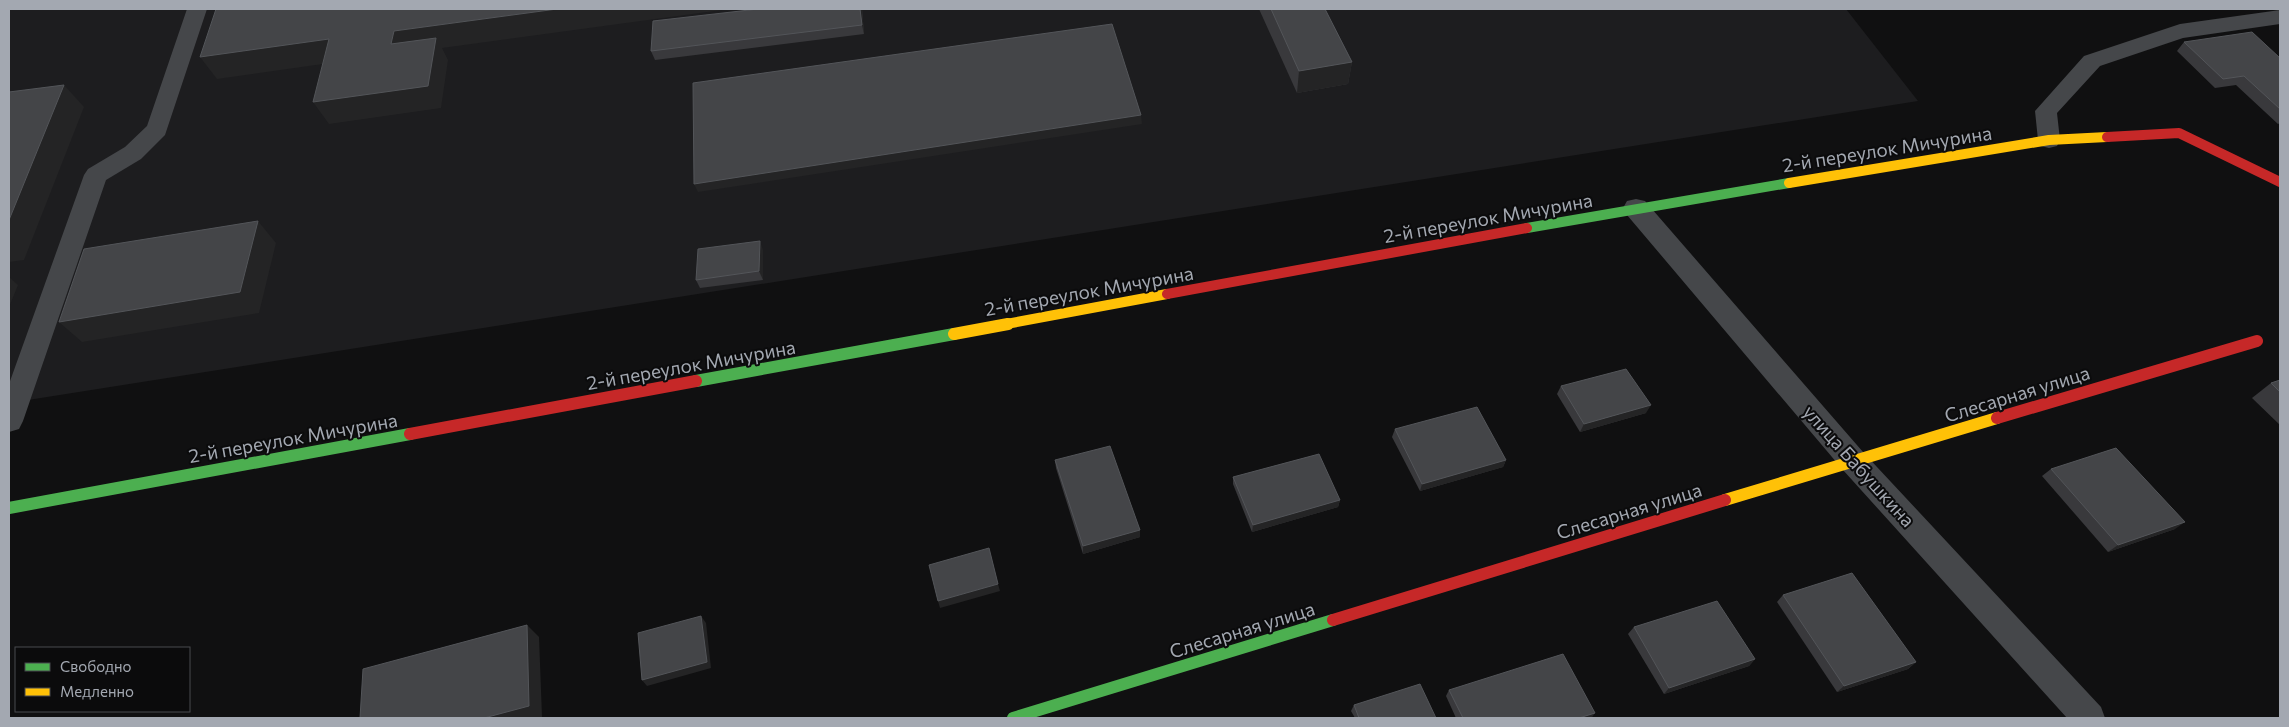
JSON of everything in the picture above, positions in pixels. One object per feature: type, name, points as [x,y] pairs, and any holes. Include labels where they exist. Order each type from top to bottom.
[{"type":"street","name":"2-й переулок Мичурина","points":[[9,508],[1636,208],[2049,140],[2179,133],[2280,182]]},
{"type":"street","name":"улица Бабушкина","points":[[1636,208],[1853,461],[2089,718]]},
{"type":"street","name":"Слесарная улица","points":[[1013,718],[1853,461],[2257,341]]},
{"type":"lane","points":[[9,422],[96,176],[133,153],[156,129],[197,9]]},
{"type":"lane","points":[[2049,140],[2046,111],[2092,61],[2180,32],[2280,17]]},
{"type":"shaded area","points":[[9,9],[1846,9],[1918,101],[9,403]]},
{"type":"building","points":[[216,9],[557,9],[394,31],[391,44],[436,38],[428,86],[313,102],[329,39],[200,57]]},
{"type":"building","points":[[758,9],[860,9],[862,25],[651,51],[653,21]]},
{"type":"building","points":[[1271,9],[1325,9],[1352,62],[1299,71]]},
{"type":"building","points":[[1112,24],[1141,115],[694,184],[693,83]]},
{"type":"building","points":[[2252,32],[2280,58],[2280,109],[2244,76],[2223,79],[2184,42]]},
{"type":"building","points":[[64,85],[9,220],[9,92]]},
{"type":"building","points":[[258,221],[240,292],[59,322],[84,249]]},
{"type":"building","points":[[760,241],[759,271],[696,280],[698,249]]},
{"type":"building","points":[[1626,369],[1651,405],[1584,424],[1561,386]]},
{"type":"building","points":[[2280,380],[2280,392],[2271,383]]},
{"type":"building","points":[[1477,407],[1506,460],[1422,484],[1395,429]]},
{"type":"building","points":[[1110,446],[1140,530],[1083,546],[1055,460]]},
{"type":"building","points":[[2116,448],[2185,522],[2118,545],[2051,469]]},
{"type":"building","points":[[1319,454],[1340,500],[1253,525],[1233,477]]},
{"type":"building","points":[[989,548],[998,584],[938,601],[929,565]]},
{"type":"building","points":[[1852,573],[1916,662],[1844,686],[1783,595]]},
{"type":"building","points":[[1717,601],[1755,659],[1669,688],[1634,627]]},
{"type":"building","points":[[701,616],[707,662],[642,680],[638,633]]},
{"type":"building","points":[[527,625],[529,706],[484,718],[360,718],[363,669]]},
{"type":"building","points":[[1563,654],[1595,713],[1579,718],[1463,718],[1449,690]]},
{"type":"building","points":[[1420,684],[1436,718],[1359,718],[1354,705]]},
{"type":"traffic: fast","points":[[1527,228],[1789,183]]},
{"type":"traffic: fast","points":[[696,381],[954,334]]},
{"type":"traffic: fast","points":[[9,508],[410,434]]},
{"type":"traffic: fast","points":[[1013,718],[1333,620]]},
{"type":"traffic: slow","points":[[1789,183],[2049,140],[2107,137]]},
{"type":"traffic: slow","points":[[954,334],[1167,294]]},
{"type":"traffic: slow","points":[[1725,500],[1997,418]]},
{"type":"traffic: jam","points":[[2107,137],[2179,133],[2280,182]]},
{"type":"traffic: jam","points":[[1167,294],[1527,228]]},
{"type":"traffic: jam","points":[[1997,418],[2257,341]]},
{"type":"traffic: jam","points":[[410,434],[696,381]]},
{"type":"traffic: jam","points":[[1333,620],[1725,500]]}]
